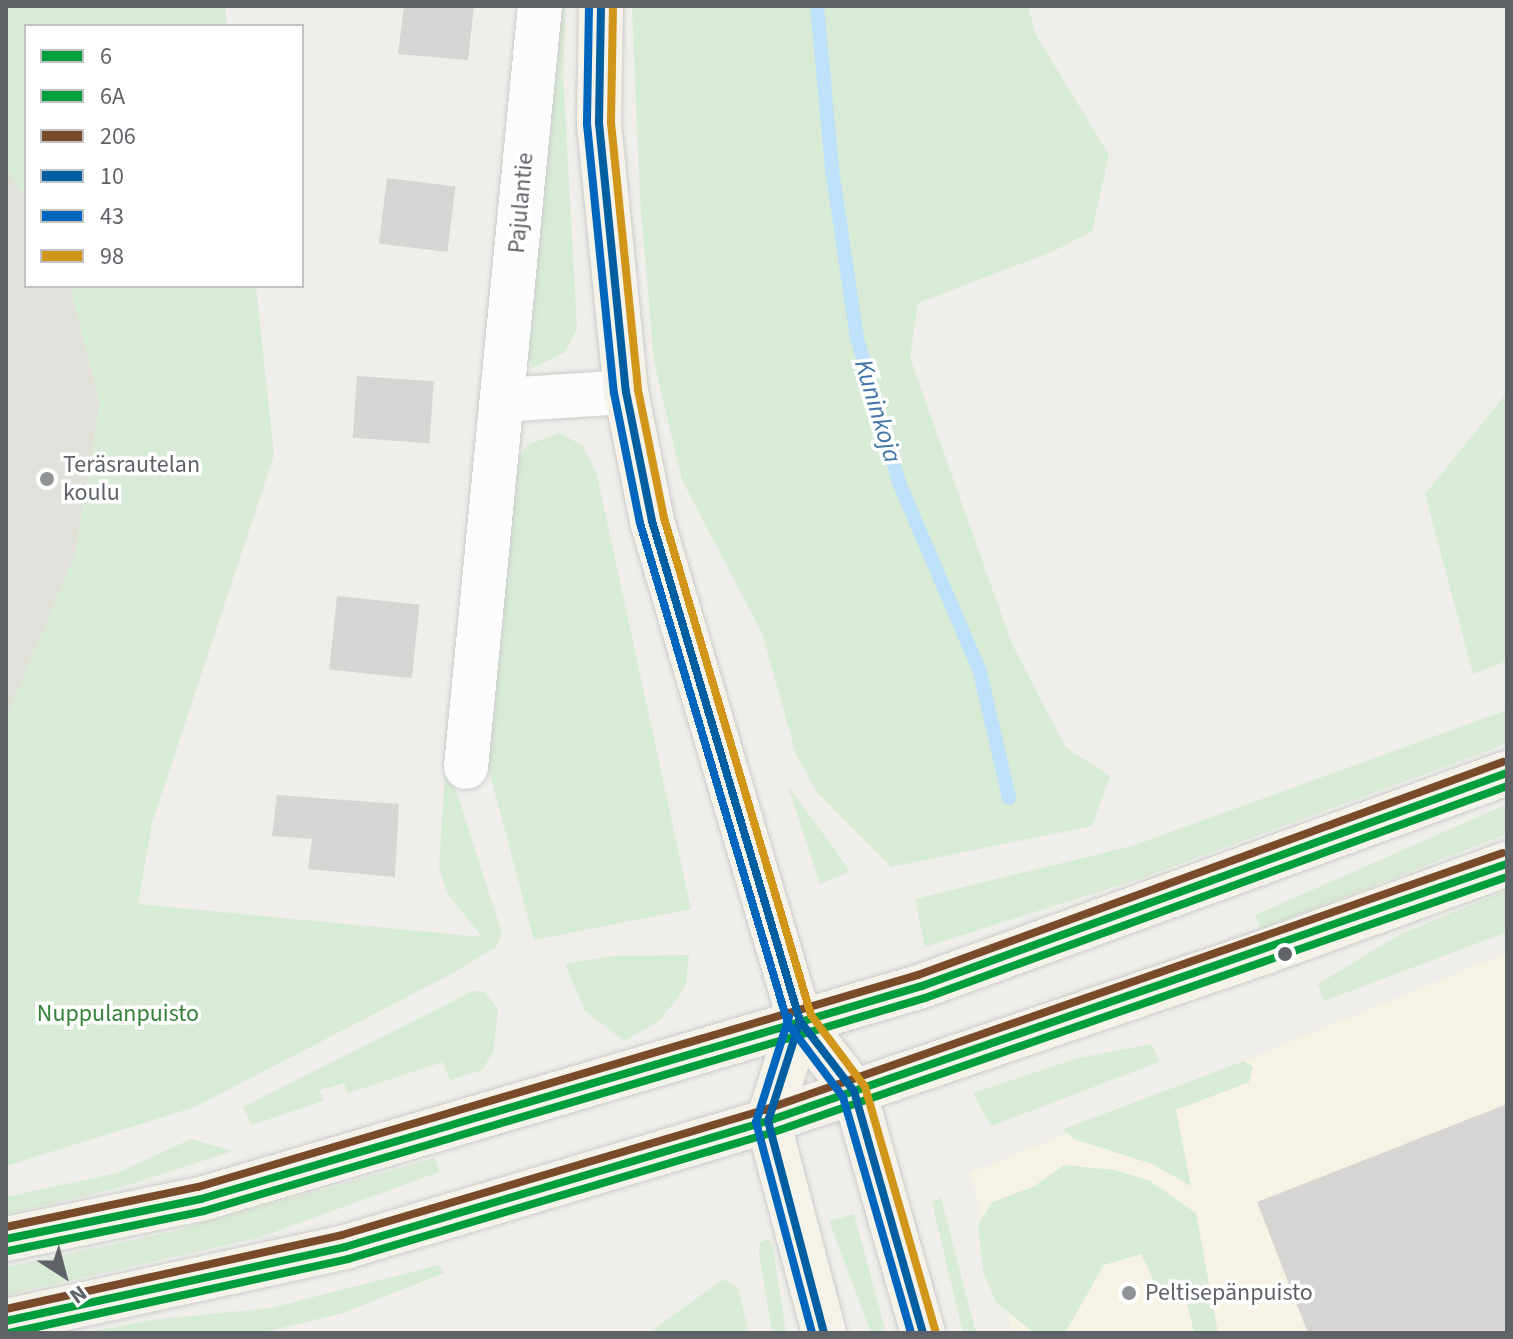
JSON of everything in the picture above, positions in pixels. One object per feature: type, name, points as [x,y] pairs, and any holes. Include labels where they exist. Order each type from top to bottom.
[{"type":"main road","points":[[601,6],[599,123],[626,392],[652,521],[800,1021],[854,1091],[923,1333]]},
{"type":"main road","points":[[6,1239],[201,1199],[922,986],[1507,773]]},
{"type":"main road","points":[[6,1321],[345,1247],[768,1121],[1202,974],[1507,864]]},
{"type":"main road","points":[[800,1021],[768,1121],[824,1333]]},
{"type":"street","name":"Pajulantie","points":[[466,767],[540,6]]},
{"type":"street","points":[[503,400],[626,392]]},
{"type":"shaded area","name":"Teräsrautelan koulu","points":[[6,167],[24,197],[24,288],[71,288],[100,403],[75,555],[6,719]]},
{"type":"shaded area","points":[[1507,953],[1507,1333],[1013,1333],[971,1173]]},
{"type":"green space","points":[[6,6],[225,6],[227,24],[24,24],[24,197],[6,167]]},
{"type":"green space","points":[[553,6],[566,6],[563,72],[577,329],[565,352],[533,368],[522,342]]},
{"type":"green space","points":[[632,6],[1028,6],[1036,35],[1109,155],[1092,231],[1054,251],[918,303],[910,358],[1012,644],[1066,748],[1110,776],[1092,826],[891,867],[816,791],[796,754],[762,633],[682,480],[654,362],[640,198]]},
{"type":"green space","name":"Nuppulanpuisto","points":[[71,288],[256,288],[274,455],[152,823],[138,904],[482,937],[447,893],[439,866],[445,775],[456,790],[502,934],[496,947],[451,974],[195,1107],[6,1166],[6,719],[75,555],[100,403]]},
{"type":"green space","points":[[1507,393],[1507,661],[1473,674],[1425,494]]},
{"type":"green space","points":[[559,433],[582,445],[596,471],[691,909],[534,940],[487,763],[514,465],[527,445]]},
{"type":"green space","points":[[1507,710],[1507,743],[1490,750],[1139,879],[925,947],[915,899],[1132,846]]},
{"type":"green space","points":[[788,786],[846,865],[848,872],[820,884]]},
{"type":"green space","points":[[1507,804],[1507,834],[1261,929],[1255,915]]},
{"type":"green space","points":[[1507,890],[1507,932],[1324,1001],[1318,984],[1401,934]]},
{"type":"green space","points":[[689,955],[686,984],[678,998],[658,1022],[624,1041],[585,1011],[565,964],[611,956]]},
{"type":"green space","points":[[473,991],[485,992],[498,1010],[493,1052],[482,1070],[450,1080],[443,1062],[348,1093],[344,1083],[320,1090],[323,1101],[252,1125],[243,1107]]},
{"type":"green space","points":[[1152,1044],[1159,1062],[991,1126],[973,1093],[1078,1058]]},
{"type":"green space","points":[[1244,1061],[1253,1067],[1249,1082],[1176,1110],[1191,1186],[1152,1164],[1074,1139],[1064,1129]]},
{"type":"green space","points":[[191,1139],[233,1151],[122,1187],[6,1214],[6,1197],[117,1173]]},
{"type":"green space","points":[[435,1158],[439,1172],[261,1237],[6,1295],[6,1267],[171,1232]]},
{"type":"green space","points":[[1064,1165],[1115,1170],[1150,1181],[1196,1213],[1218,1333],[1194,1333],[1185,1294],[1159,1292],[1141,1254],[1104,1265],[1065,1333],[1034,1333],[996,1302],[983,1271],[978,1225],[992,1202],[1033,1187]]},
{"type":"green space","points":[[941,1198],[976,1333],[963,1333],[932,1202]]},
{"type":"green space","points":[[854,1214],[886,1333],[871,1333],[829,1221]]},
{"type":"green space","points":[[768,1239],[773,1248],[786,1333],[772,1333],[759,1253],[760,1242]]},
{"type":"green space","points":[[439,1265],[444,1273],[343,1313],[261,1333],[84,1333],[151,1320],[271,1308]]},
{"type":"green space","points":[[723,1279],[738,1288],[749,1333],[649,1333]]},
{"type":"building","points":[[404,6],[474,6],[468,60],[398,54]]},
{"type":"building","points":[[387,178],[455,186],[447,252],[379,244]]},
{"type":"building","points":[[357,376],[434,381],[429,443],[353,438]]},
{"type":"building","points":[[337,596],[420,605],[412,678],[329,670]]},
{"type":"building","points":[[277,795],[399,804],[395,877],[308,869],[312,839],[272,836]]},
{"type":"building","points":[[1507,1104],[1507,1333],[1308,1333],[1257,1202]]},
{"type":"waterway","name":"Kuninkoja","points":[[817,6],[832,169],[857,338],[900,485],[980,672],[1009,798]]},
{"type":"transit line","name":"43","points":[[589,6],[587,124],[614,393],[640,523],[788,1024],[843,1097],[911,1333]]},
{"type":"transit line","name":"10","points":[[601,6],[599,123],[626,392],[652,521],[800,1021],[854,1091],[923,1333]]},
{"type":"transit line","name":"98","points":[[613,6],[611,123],[638,390],[664,518],[811,1015],[865,1087],[935,1330]]},
{"type":"transit line","name":"206","points":[[6,1227],[198,1187],[918,975],[1503,762]]},
{"type":"transit line","name":"6","points":[[6,1239],[201,1199],[922,986],[1507,773]]},
{"type":"transit line","name":"6A","points":[[8,1251],[204,1211],[925,998],[1507,786]]},
{"type":"transit line","name":"206","points":[[6,1309],[342,1235],[764,1110],[1503,853]]},
{"type":"transit line","name":"6","points":[[6,1321],[345,1247],[768,1121],[1507,864]]},
{"type":"transit line","name":"6A","points":[[9,1333],[348,1259],[771,1133],[1507,877]]},
{"type":"transit line","name":"43","points":[[789,1017],[756,1122],[812,1333]]},
{"type":"transit line","name":"10","points":[[800,1021],[768,1121],[824,1333]]},
{"type":"place","name":"Teräsrautelan koulu","points":[[47,479]]},
{"type":"place","name":"Peltisepänpuisto","points":[[1129,1293]]}]
